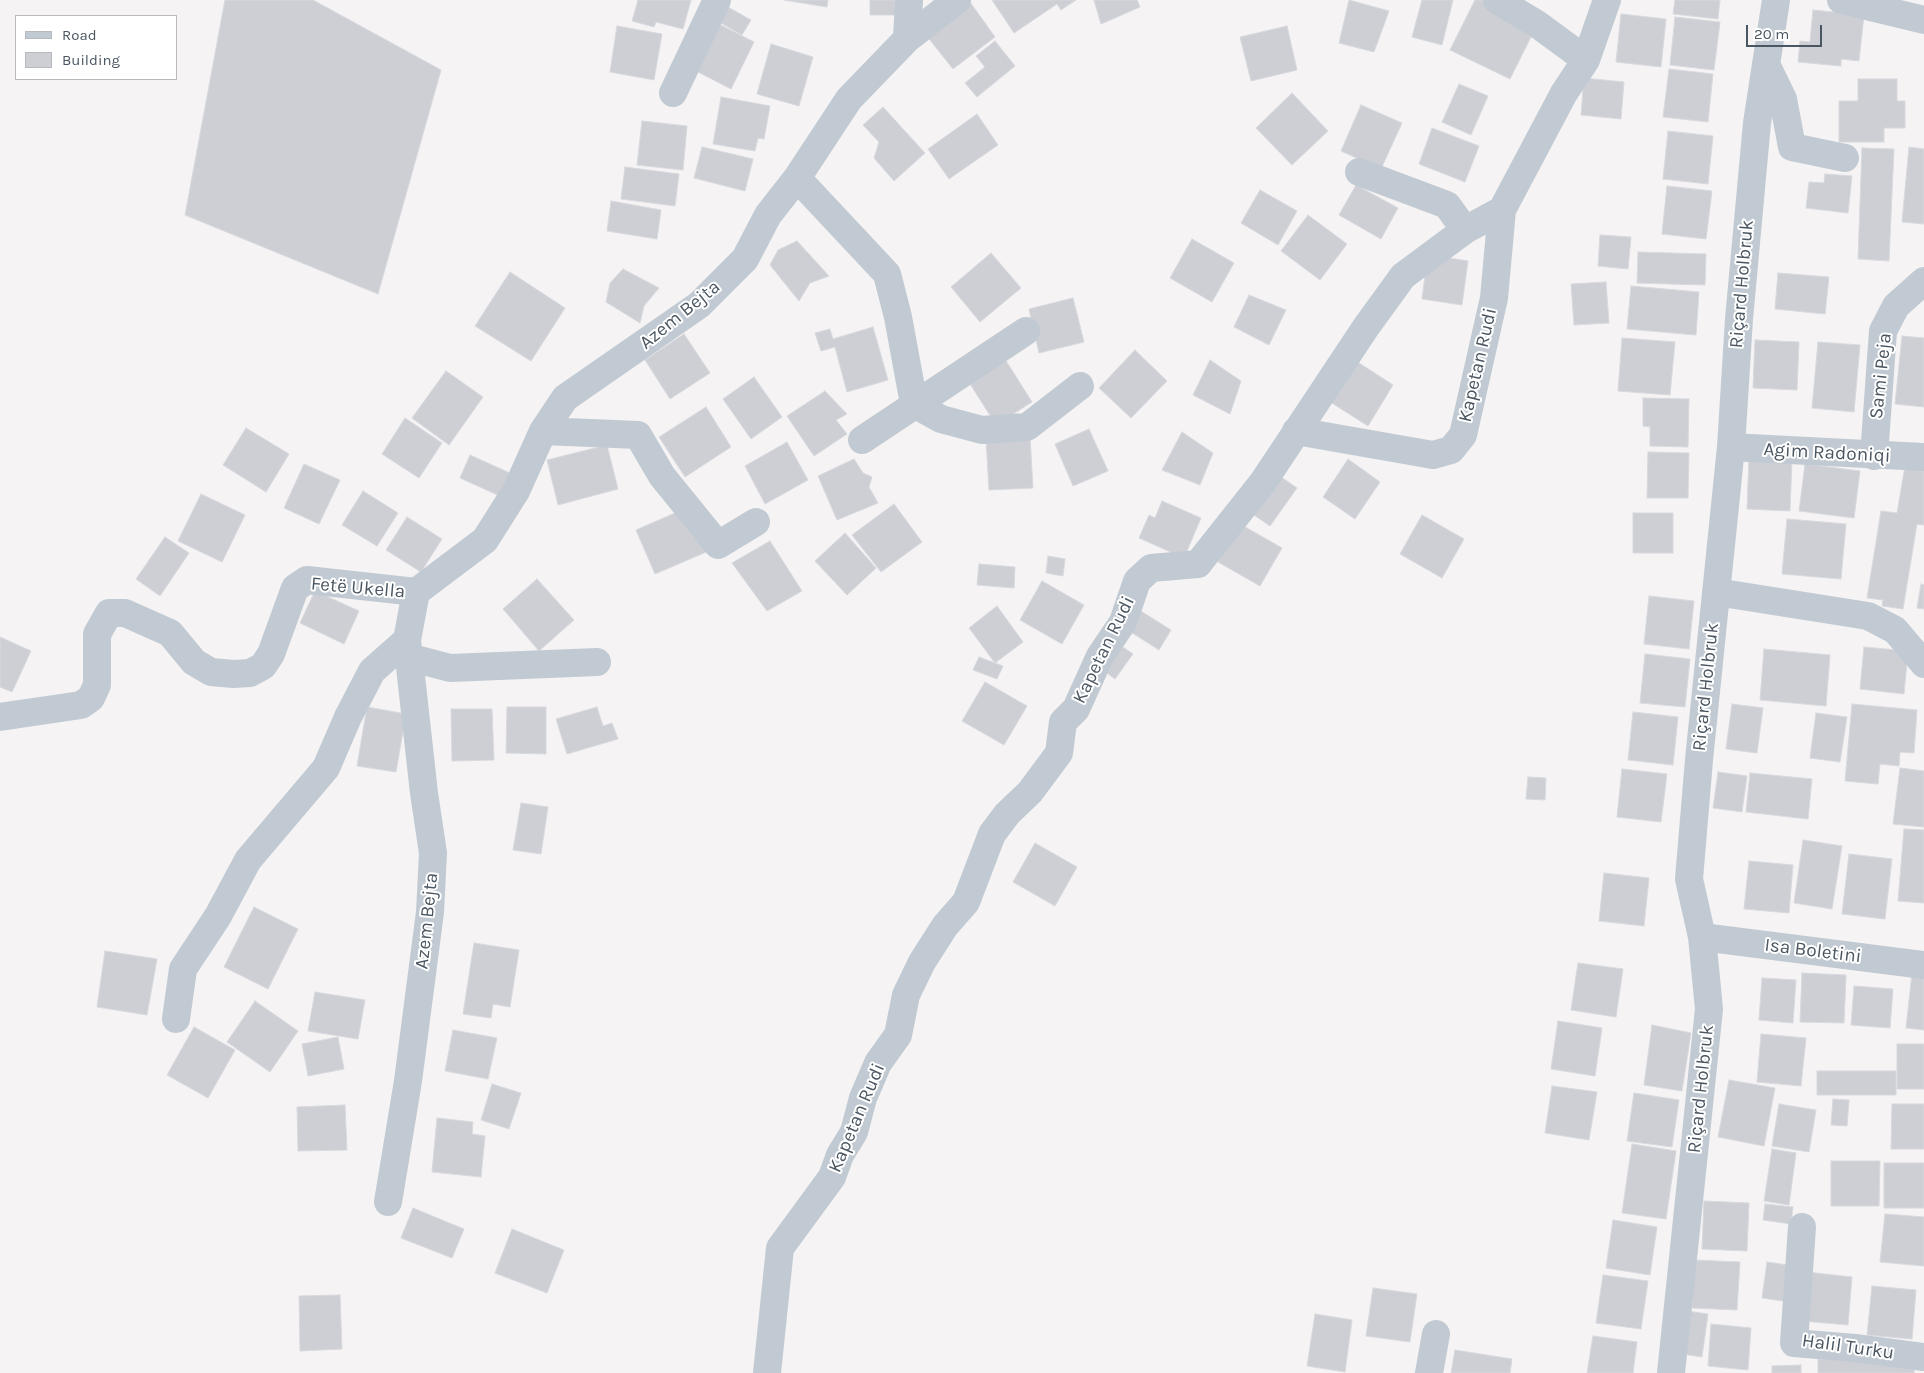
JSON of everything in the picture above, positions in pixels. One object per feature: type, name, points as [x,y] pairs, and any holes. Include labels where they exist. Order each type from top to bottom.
[{"type":"street","points":[[673,94],[716,0]]},
{"type":"street","points":[[907,39],[909,0]]},
{"type":"street","name":"Azem Bejta","points":[[388,1202],[408,1081],[428,932],[434,853],[403,650],[416,592],[485,540],[516,491],[543,431],[565,398],[699,305],[745,259],[768,215],[797,178],[849,99],[907,39],[957,0]]},
{"type":"street","points":[[1498,0],[1537,24],[1586,60]]},
{"type":"street","name":"Kapetan Rudi","points":[[1296,431],[1433,455],[1451,450],[1462,435],[1494,298],[1502,210],[1564,93],[1586,60],[1608,0]]},
{"type":"street","name":"Riçard Holbruk","points":[[1671,1373],[1710,1009],[1702,937],[1689,879],[1730,447],[1739,319],[1755,143],[1776,0]]},
{"type":"street","points":[[1841,0],[1924,20]]},
{"type":"street","points":[[1766,64],[1784,99],[1792,147],[1845,158]]},
{"type":"street","points":[[1359,172],[1447,205],[1465,230]]},
{"type":"street","points":[[797,178],[887,274],[898,317],[914,404],[941,420],[982,430],[1027,427],[1080,386]]},
{"type":"street","name":"Kapetan Rudi","points":[[767,1373],[780,1248],[832,1177],[840,1155],[854,1132],[863,1098],[878,1063],[898,1035],[906,995],[922,962],[945,926],[966,902],[992,834],[1007,814],[1030,792],[1060,753],[1063,722],[1076,709],[1100,656],[1123,622],[1137,581],[1151,568],[1198,564],[1263,482],[1403,276],[1465,230],[1502,210]]},
{"type":"street","name":"Sami Peja","points":[[1874,456],[1883,331],[1896,306],[1924,281]]},
{"type":"street","points":[[862,440],[1026,331]]},
{"type":"street","points":[[543,431],[638,435],[662,476],[718,545],[756,522]]},
{"type":"street","name":"Agim Radoniqi","points":[[1730,447],[1874,456],[1924,457]]},
{"type":"street","name":"Fetë Ukella","points":[[0,717],[81,705],[91,698],[97,685],[97,634],[109,613],[125,613],[170,633],[194,662],[211,672],[250,673],[263,666],[271,654],[295,588],[307,580],[416,592]]},
{"type":"street","points":[[1716,592],[1868,616],[1895,630],[1924,664]]},
{"type":"street","points":[[176,1019],[183,968],[218,916],[248,860],[326,768],[348,717],[372,671],[403,650],[450,668],[597,662]]},
{"type":"street","name":"Isa Boletini","points":[[1702,937],[1924,965]]},
{"type":"street","name":"Halil Turku","points":[[1802,1227],[1794,1344],[1855,1348],[1924,1357]]},
{"type":"street","points":[[1429,1373],[1436,1334]]},
{"type":"building","points":[[225,0],[313,0],[441,70],[378,294],[185,215]]},
{"type":"building","points":[[638,0],[691,0],[683,29],[656,22],[654,27],[632,21]]},
{"type":"building","points":[[784,0],[828,0],[827,7]]},
{"type":"building","points":[[870,0],[895,0],[895,15],[870,15]]},
{"type":"building","points":[[992,0],[1076,0],[1061,10],[1057,4],[1014,33]]},
{"type":"building","points":[[1094,0],[1137,0],[1140,7],[1101,24]]},
{"type":"building","points":[[1349,0],[1389,11],[1374,52],[1339,43]]},
{"type":"building","points":[[1422,0],[1453,0],[1442,45],[1412,37]]},
{"type":"building","points":[[1475,0],[1487,0],[1537,25],[1510,79],[1450,50]]},
{"type":"building","points":[[1675,0],[1720,0],[1718,19],[1673,14]]},
{"type":"building","points":[[970,2],[995,37],[953,69],[926,35]]},
{"type":"building","points":[[728,7],[751,20],[742,35],[719,22]]},
{"type":"building","points":[[1813,10],[1864,15],[1859,61],[1841,59],[1841,66],[1798,62],[1800,41],[1810,42]]},
{"type":"building","points":[[1621,14],[1666,19],[1661,67],[1616,62]]},
{"type":"building","points":[[1675,17],[1720,22],[1714,70],[1670,65]]},
{"type":"building","points":[[719,24],[754,42],[731,89],[696,71]]},
{"type":"building","points":[[617,26],[662,34],[654,80],[610,72]]},
{"type":"building","points":[[1287,26],[1297,70],[1251,81],[1240,37]]},
{"type":"building","points":[[995,41],[1015,66],[977,97],[965,83],[985,67],[976,56]]},
{"type":"building","points":[[771,44],[813,57],[799,106],[757,94]]},
{"type":"building","points":[[1669,69],[1713,74],[1708,122],[1663,117]]},
{"type":"building","points":[[1584,78],[1624,82],[1621,119],[1581,115]]},
{"type":"building","points":[[1858,79],[1897,79],[1897,101],[1905,101],[1905,128],[1884,128],[1884,142],[1839,142],[1839,101],[1858,101]]},
{"type":"building","points":[[1459,84],[1488,96],[1471,135],[1442,122]]},
{"type":"building","points":[[1292,93],[1328,131],[1292,165],[1256,128]]},
{"type":"building","points":[[721,97],[770,106],[764,139],[758,138],[755,151],[713,144]]},
{"type":"building","points":[[1361,105],[1402,123],[1381,169],[1341,151]]},
{"type":"building","points":[[883,107],[925,153],[894,181],[874,158],[879,142],[863,125]]},
{"type":"building","points":[[977,114],[998,145],[949,179],[928,149]]},
{"type":"building","points":[[642,121],[687,126],[683,170],[637,165]]},
{"type":"building","points":[[1432,128],[1479,146],[1465,182],[1419,164]]},
{"type":"building","points":[[1668,131],[1713,136],[1708,184],[1663,179]]},
{"type":"building","points":[[702,147],[753,159],[745,191],[694,178]]},
{"type":"building","points":[[1909,147],[1924,149],[1924,224],[1902,222]]},
{"type":"building","points":[[1862,148],[1894,149],[1889,261],[1858,259]]},
{"type":"building","points":[[625,167],[679,174],[675,206],[621,199]]},
{"type":"building","points":[[1825,174],[1852,176],[1848,213],[1806,208],[1809,182],[1824,183]]},
{"type":"building","points":[[1356,185],[1398,208],[1381,239],[1339,215]]},
{"type":"building","points":[[1667,186],[1712,191],[1706,239],[1662,234]]},
{"type":"building","points":[[1260,190],[1297,211],[1278,245],[1241,223]]},
{"type":"building","points":[[611,201],[661,210],[657,239],[607,231]]},
{"type":"building","points":[[1308,215],[1347,244],[1320,280],[1281,251]]},
{"type":"building","points":[[1600,235],[1631,237],[1628,269],[1598,266]]},
{"type":"building","points":[[1192,239],[1234,263],[1212,302],[1170,278]]},
{"type":"building","points":[[797,241],[829,276],[810,283],[799,301],[770,265],[778,250]]},
{"type":"building","points":[[1638,252],[1706,254],[1705,285],[1637,283]]},
{"type":"building","points":[[991,253],[1021,288],[980,322],[951,287]]},
{"type":"building","points":[[1437,256],[1468,261],[1462,305],[1422,299],[1426,268]]},
{"type":"building","points":[[623,269],[659,288],[644,306],[640,323],[606,302],[610,283]]},
{"type":"building","points":[[510,272],[565,308],[531,361],[475,326]]},
{"type":"building","points":[[1778,273],[1829,277],[1825,314],[1775,309]]},
{"type":"building","points":[[1606,282],[1609,323],[1574,325],[1571,284]]},
{"type":"building","points":[[1631,286],[1699,292],[1696,335],[1627,329]]},
{"type":"building","points":[[1249,295],[1286,310],[1269,345],[1234,327]]},
{"type":"building","points":[[1073,298],[1084,342],[1039,353],[1029,309]]},
{"type":"building","points":[[873,327],[888,380],[847,392],[835,347],[821,351],[815,333],[830,329],[833,339]]},
{"type":"building","points":[[684,334],[710,373],[670,399],[645,360]]},
{"type":"building","points":[[1902,336],[1924,338],[1924,407],[1895,404]]},
{"type":"building","points":[[1622,338],[1675,342],[1670,395],[1618,391]]},
{"type":"building","points":[[1755,340],[1799,342],[1797,390],[1753,388]]},
{"type":"building","points":[[1818,342],[1860,345],[1854,412],[1812,408]]},
{"type":"building","points":[[1135,350],[1167,381],[1131,418],[1099,388]]},
{"type":"building","points":[[1003,356],[1032,402],[996,425],[967,379]]},
{"type":"building","points":[[1350,357],[1393,385],[1368,426],[1324,398]]},
{"type":"building","points":[[1210,360],[1241,381],[1230,414],[1193,395]]},
{"type":"building","points":[[446,371],[483,397],[449,445],[412,418]]},
{"type":"building","points":[[754,377],[782,417],[751,439],[723,399]]},
{"type":"building","points":[[825,391],[847,414],[836,420],[847,434],[814,456],[787,416]]},
{"type":"building","points":[[1643,398],[1689,399],[1688,447],[1650,446],[1650,427],[1643,426]]},
{"type":"building","points":[[706,407],[731,447],[685,477],[659,437]]},
{"type":"building","points":[[405,418],[442,443],[419,478],[382,454]]},
{"type":"building","points":[[246,428],[289,454],[266,492],[223,465]]},
{"type":"building","points":[[1089,429],[1108,471],[1073,486],[1055,444]]},
{"type":"building","points":[[1182,432],[1213,453],[1200,485],[1162,470]]},
{"type":"building","points":[[1030,436],[1033,488],[989,490],[986,439]]},
{"type":"building","points":[[787,442],[808,480],[765,504],[745,466]]},
{"type":"building","points":[[607,445],[618,489],[558,505],[547,460]]},
{"type":"building","points":[[1648,452],[1689,453],[1688,498],[1647,498]]},
{"type":"building","points":[[470,455],[512,474],[502,497],[460,478]]},
{"type":"building","points":[[1749,458],[1792,460],[1790,511],[1747,509]]},
{"type":"building","points":[[854,459],[863,473],[872,477],[869,487],[878,503],[837,520],[818,476]]},
{"type":"building","points":[[1348,459],[1380,482],[1355,519],[1323,497]]},
{"type":"building","points":[[304,464],[340,480],[319,524],[284,508]]},
{"type":"building","points":[[1805,464],[1860,471],[1854,518],[1799,511]]},
{"type":"building","points":[[1905,466],[1924,469],[1924,525],[1917,524],[1903,609],[1882,606],[1883,600],[1867,598],[1881,511],[1897,513]]},
{"type":"building","points":[[1277,474],[1297,488],[1270,526],[1251,513]]},
{"type":"building","points":[[363,491],[398,513],[377,546],[342,525]]},
{"type":"building","points":[[201,494],[245,515],[222,562],[178,541]]},
{"type":"building","points":[[1162,501],[1201,518],[1184,558],[1139,538],[1149,515],[1155,518]]},
{"type":"building","points":[[894,504],[922,542],[881,572],[852,535]]},
{"type":"building","points":[[682,510],[711,550],[655,574],[636,530]]},
{"type":"building","points":[[1633,513],[1673,513],[1673,553],[1633,553]]},
{"type":"building","points":[[1422,515],[1464,539],[1442,578],[1400,554]]},
{"type":"building","points":[[407,517],[442,539],[421,572],[386,550]]},
{"type":"building","points":[[1787,519],[1846,524],[1841,579],[1782,574]]},
{"type":"building","points":[[1240,524],[1282,548],[1260,586],[1218,562]]},
{"type":"building","points":[[845,533],[876,568],[847,595],[815,561]]},
{"type":"building","points":[[165,537],[189,553],[160,596],[136,579]]},
{"type":"building","points":[[770,541],[802,591],[767,611],[732,563]]},
{"type":"building","points":[[1048,556],[1065,559],[1063,576],[1046,573]]},
{"type":"building","points":[[979,564],[1015,567],[1014,588],[977,585]]},
{"type":"building","points":[[537,579],[574,620],[539,651],[503,609]]},
{"type":"building","points":[[1042,581],[1084,605],[1062,644],[1020,620]]},
{"type":"building","points":[[1921,584],[1924,585],[1924,609],[1917,608]]},
{"type":"building","points":[[315,591],[359,611],[344,644],[300,623]]},
{"type":"building","points":[[1649,596],[1694,601],[1689,649],[1644,644]]},
{"type":"building","points":[[997,606],[1023,642],[995,663],[969,628]]},
{"type":"building","points":[[1136,608],[1171,630],[1159,650],[1123,627]]},
{"type":"building","points":[[0,637],[31,651],[12,692],[0,687]]},
{"type":"building","points":[[1117,643],[1133,654],[1115,679],[1099,667]]},
{"type":"building","points":[[1864,647],[1908,651],[1904,694],[1860,689]]},
{"type":"building","points":[[1764,649],[1830,655],[1826,706],[1760,700]]},
{"type":"building","points":[[1645,654],[1690,659],[1685,707],[1640,703]]},
{"type":"building","points":[[979,657],[1003,666],[997,679],[973,670]]},
{"type":"building","points":[[985,682],[1027,706],[1004,745],[962,721]]},
{"type":"building","points":[[1732,704],[1763,708],[1757,753],[1726,749]]},
{"type":"building","points":[[1852,704],[1917,710],[1914,753],[1900,752],[1899,766],[1880,764],[1878,784],[1845,781]]},
{"type":"building","points":[[367,707],[406,714],[396,772],[357,766]]},
{"type":"building","points":[[507,707],[546,707],[546,754],[506,753]]},
{"type":"building","points":[[597,707],[603,726],[612,723],[618,739],[567,754],[556,719]]},
{"type":"building","points":[[451,709],[492,709],[494,760],[452,761]]},
{"type":"building","points":[[1633,712],[1678,717],[1673,765],[1628,760]]},
{"type":"building","points":[[1816,713],[1847,717],[1840,762],[1810,758]]},
{"type":"building","points":[[1900,768],[1924,771],[1924,827],[1893,824]]},
{"type":"building","points":[[1622,769],[1667,774],[1661,822],[1617,817]]},
{"type":"building","points":[[1718,772],[1747,776],[1742,812],[1713,808]]},
{"type":"building","points":[[1750,773],[1812,779],[1808,819],[1746,812]]},
{"type":"building","points":[[1528,777],[1546,778],[1545,800],[1526,799]]},
{"type":"building","points":[[521,803],[548,807],[541,854],[513,850]]},
{"type":"building","points":[[1904,829],[1924,830],[1924,903],[1898,901]]},
{"type":"building","points":[[1803,840],[1842,846],[1832,909],[1794,903]]},
{"type":"building","points":[[1035,843],[1077,867],[1055,906],[1013,882]]},
{"type":"building","points":[[1849,854],[1892,859],[1885,919],[1842,914]]},
{"type":"building","points":[[1749,861],[1793,865],[1789,913],[1744,909]]},
{"type":"building","points":[[1604,873],[1649,878],[1644,926],[1599,921]]},
{"type":"building","points":[[254,907],[298,929],[268,989],[224,967]]},
{"type":"building","points":[[474,943],[519,950],[510,1007],[493,1004],[491,1018],[463,1014]]},
{"type":"building","points":[[105,951],[157,959],[147,1015],[97,1007]]},
{"type":"building","points":[[1578,963],[1623,969],[1616,1017],[1571,1010]]},
{"type":"building","points":[[1802,973],[1846,975],[1844,1023],[1800,1022]]},
{"type":"building","points":[[1912,973],[1924,974],[1924,1030],[1906,1028]]},
{"type":"building","points":[[1762,978],[1796,980],[1793,1023],[1759,1020]]},
{"type":"building","points":[[1854,986],[1893,989],[1890,1028],[1851,1025]]},
{"type":"building","points":[[315,992],[365,1000],[358,1039],[308,1031]]},
{"type":"building","points":[[255,1001],[298,1031],[270,1072],[227,1042]]},
{"type":"building","points":[[1558,1021],[1602,1028],[1595,1076],[1551,1069]]},
{"type":"building","points":[[1652,1025],[1691,1033],[1682,1091],[1644,1085]]},
{"type":"building","points":[[194,1027],[235,1050],[208,1098],[167,1075]]},
{"type":"building","points":[[453,1030],[497,1038],[488,1079],[445,1071]]},
{"type":"building","points":[[1761,1034],[1806,1038],[1801,1086],[1757,1082]]},
{"type":"building","points":[[338,1037],[344,1069],[308,1076],[302,1044]]},
{"type":"building","points":[[1897,1044],[1924,1044],[1924,1089],[1897,1089]]},
{"type":"building","points":[[1817,1071],[1896,1071],[1896,1095],[1817,1095]]},
{"type":"building","points":[[1729,1080],[1775,1088],[1764,1146],[1718,1137]]},
{"type":"building","points":[[492,1084],[521,1093],[509,1129],[481,1120]]},
{"type":"building","points":[[1552,1086],[1597,1092],[1589,1140],[1545,1133]]},
{"type":"building","points":[[1634,1093],[1679,1100],[1672,1147],[1627,1141]]},
{"type":"building","points":[[1833,1099],[1849,1100],[1847,1126],[1831,1125]]},
{"type":"building","points":[[1779,1104],[1816,1110],[1809,1152],[1772,1146]]},
{"type":"building","points":[[1892,1104],[1924,1104],[1924,1149],[1891,1149]]},
{"type":"building","points":[[345,1105],[347,1150],[298,1151],[297,1107]]},
{"type":"building","points":[[437,1118],[473,1122],[472,1134],[485,1136],[481,1177],[432,1172]]},
{"type":"building","points":[[1632,1144],[1676,1151],[1666,1219],[1622,1213]]},
{"type":"building","points":[[1772,1149],[1796,1153],[1789,1205],[1764,1201]]},
{"type":"building","points":[[1831,1161],[1880,1161],[1879,1206],[1831,1206]]},
{"type":"building","points":[[1884,1163],[1924,1163],[1924,1208],[1884,1208]]},
{"type":"building","points":[[1704,1201],[1749,1203],[1747,1251],[1702,1249]]},
{"type":"building","points":[[1765,1204],[1793,1207],[1791,1224],[1763,1220]]},
{"type":"building","points":[[413,1208],[464,1229],[452,1258],[401,1238]]},
{"type":"building","points":[[1885,1214],[1924,1217],[1924,1266],[1880,1262]]},
{"type":"building","points":[[1613,1220],[1657,1227],[1650,1275],[1606,1268]]},
{"type":"building","points":[[512,1229],[564,1250],[547,1293],[495,1273]]},
{"type":"building","points":[[1694,1260],[1740,1262],[1737,1310],[1692,1308]]},
{"type":"building","points":[[1767,1262],[1788,1265],[1783,1301],[1762,1298]]},
{"type":"building","points":[[1807,1272],[1852,1277],[1848,1325],[1803,1321]]},
{"type":"building","points":[[1603,1275],[1648,1281],[1641,1329],[1596,1323]]},
{"type":"building","points":[[1872,1286],[1916,1290],[1912,1339],[1867,1335]]},
{"type":"building","points":[[1373,1288],[1417,1294],[1410,1342],[1366,1336]]},
{"type":"building","points":[[340,1295],[342,1349],[300,1351],[299,1296]]},
{"type":"building","points":[[1687,1311],[1708,1314],[1702,1357],[1682,1354]]},
{"type":"building","points":[[1315,1314],[1352,1320],[1345,1372],[1307,1366]]},
{"type":"building","points":[[1711,1324],[1751,1328],[1748,1370],[1708,1366]]},
{"type":"building","points":[[1593,1336],[1637,1342],[1633,1373],[1587,1373]]},
{"type":"building","points":[[1455,1350],[1512,1359],[1510,1373],[1451,1373]]},
{"type":"building","points":[[1818,1359],[1915,1362],[1914,1373],[1818,1373]]},
{"type":"building","points":[[1801,1365],[1801,1373],[1772,1373],[1772,1366]]}]
